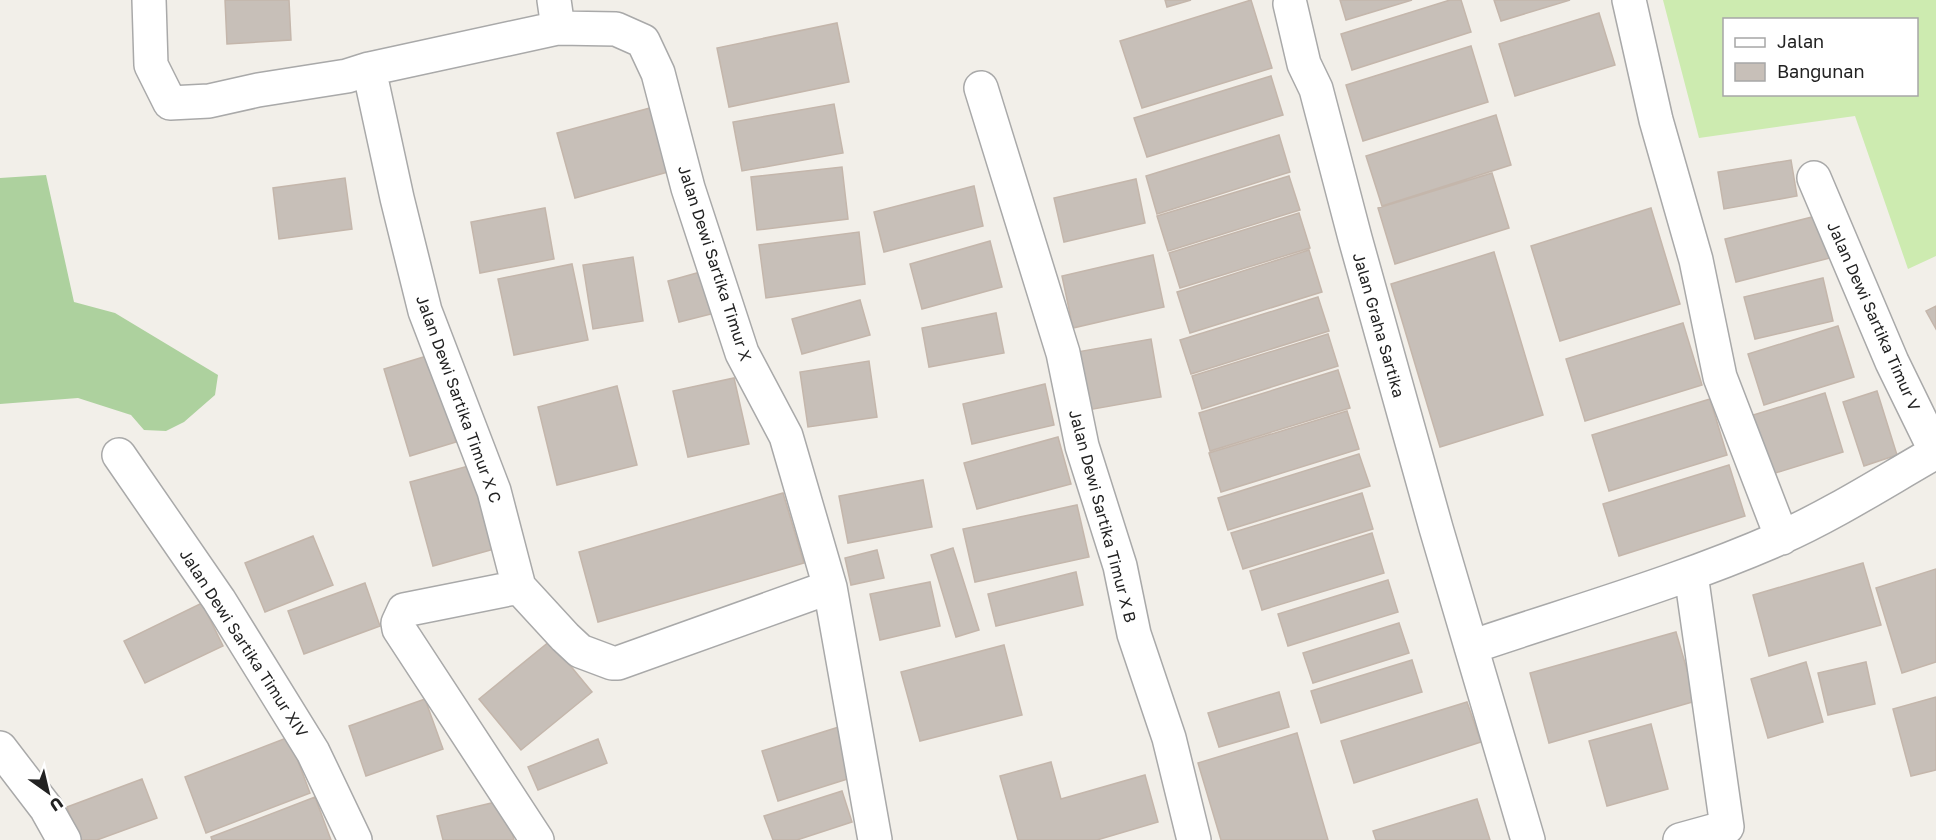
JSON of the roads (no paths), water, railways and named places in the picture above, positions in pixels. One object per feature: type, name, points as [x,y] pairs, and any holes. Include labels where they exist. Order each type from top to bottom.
[{"type":"street","points":[[149,0],[151,65],[170,103],[209,101],[258,90],[347,76],[556,14]]},
{"type":"street","points":[[1629,0],[1656,120],[1696,260],[1720,376],[1782,538]]},
{"type":"street","name":"Jalan Graha Sartika","points":[[1290,4],[1304,63],[1316,90],[1355,238],[1528,840]]},
{"type":"street","name":"Jalan Dewi Sartika Timur X","points":[[556,14],[616,29],[643,41],[658,73],[688,188],[742,353],[786,436],[830,587],[874,840]]},
{"type":"street","name":"Jalan Dewi Sartika Timur X C","points":[[369,69],[397,198],[425,311],[494,491],[519,587],[565,638],[580,651],[608,662],[618,663],[830,587]]},
{"type":"street","name":"Jalan Dewi Sartika Timur X B","points":[[981,88],[1063,352],[1082,446],[1120,566],[1134,634],[1169,738],[1194,840]]},
{"type":"street","name":"Jalan Dewi Sartika Timur V","points":[[1814,178],[1892,362],[1936,452]]},
{"type":"street","points":[[1471,647],[1691,574],[1782,538],[1936,452]]},
{"type":"street","name":"Jalan Dewi Sartika Timur XIV","points":[[119,454],[219,600],[313,752],[355,840]]},
{"type":"street","points":[[1680,840],[1727,827],[1691,574]]},
{"type":"street","points":[[519,587],[404,610],[398,623],[399,629],[537,840]]},
{"type":"street","points":[[0,748],[46,808],[64,840]]}]
